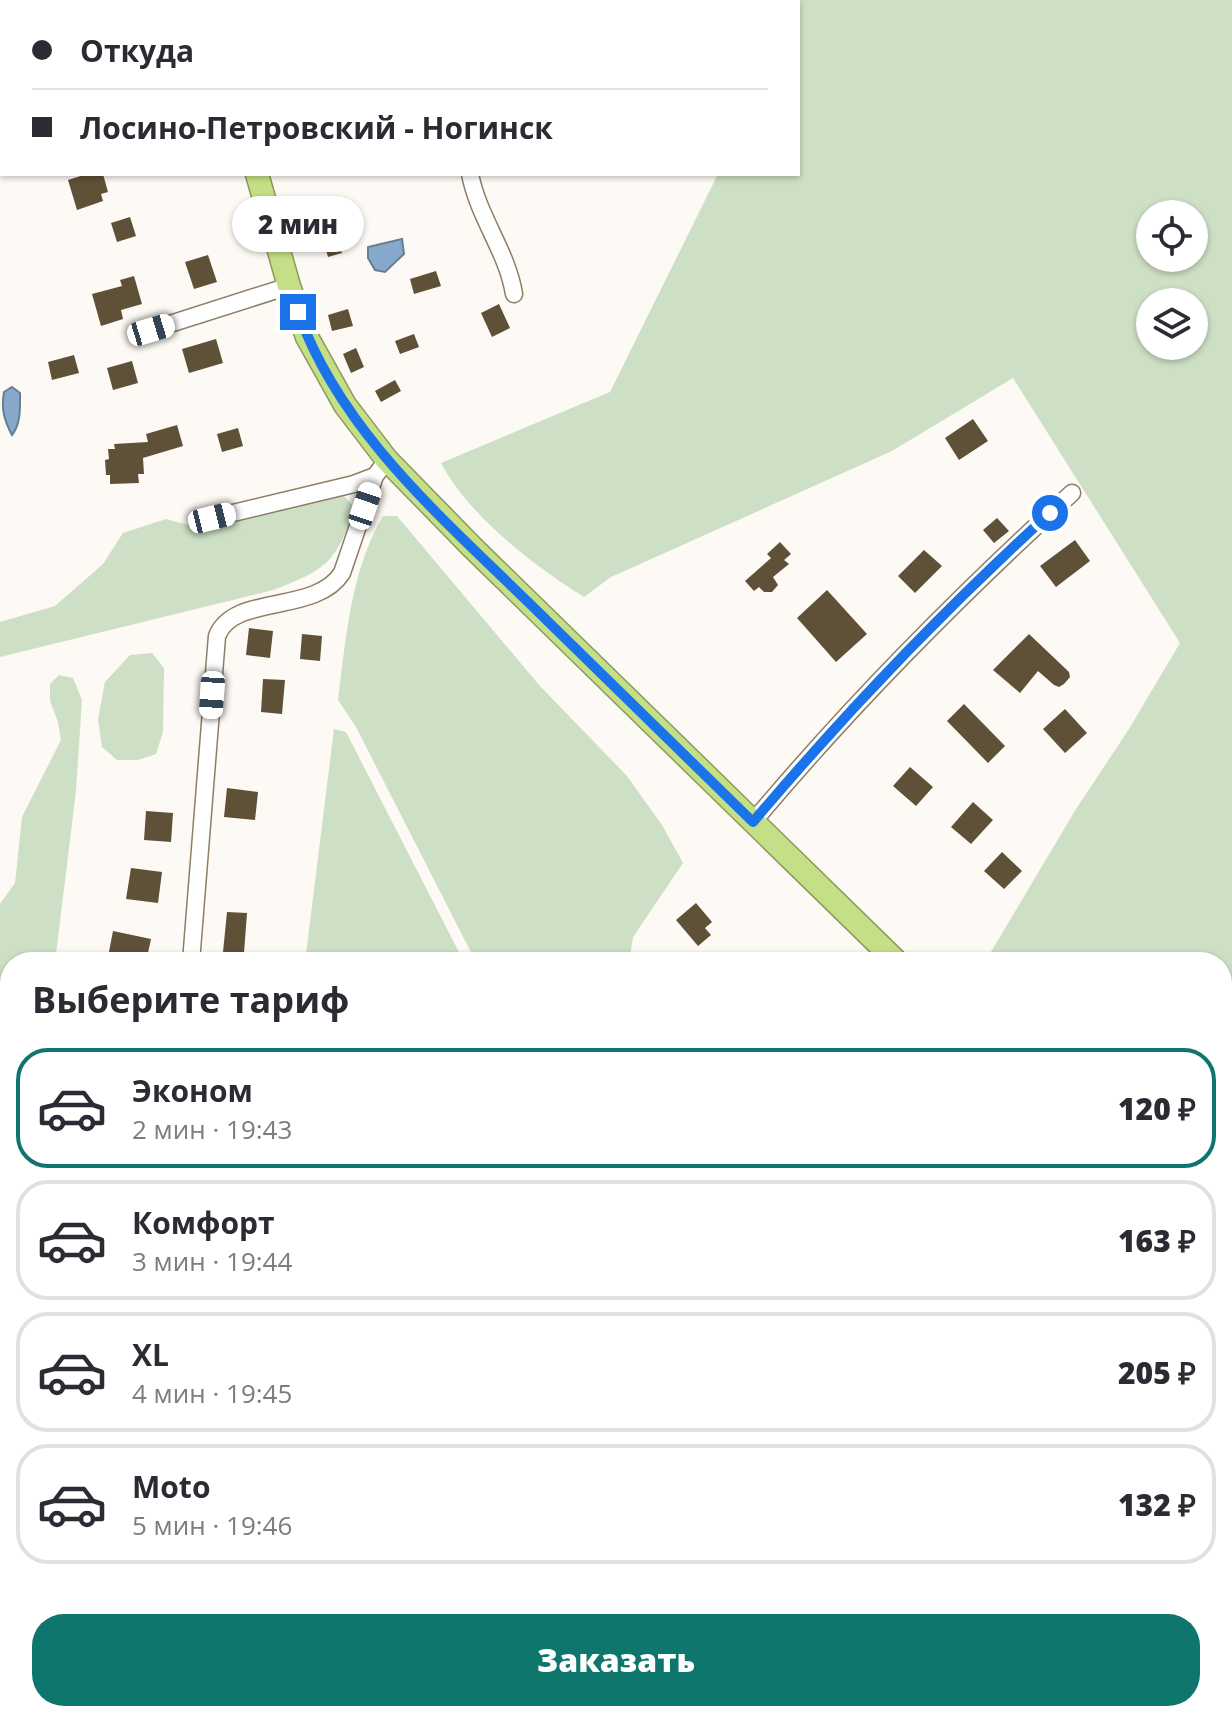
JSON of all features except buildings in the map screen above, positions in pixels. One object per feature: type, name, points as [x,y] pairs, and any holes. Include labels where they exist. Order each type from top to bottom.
[{"type":"highway","points":[[258,176],[307,337],[381,468],[472,547],[887,952]]},
{"type":"street","points":[[471,176],[481,213],[506,261],[514,294]]},
{"type":"street","points":[[151,330],[289,286]]},
{"type":"street","points":[[212,518],[354,484],[381,468]]},
{"type":"street","points":[[192,952],[217,636],[221,625],[234,616],[322,593],[335,583],[342,573],[381,468]]},
{"type":"street","points":[[753,822],[916,643],[986,572],[1072,493]]},
{"type":"green space","points":[[800,0],[1232,0],[1232,952],[991,952],[1180,643],[1013,378],[892,451],[611,577],[584,597],[524,555],[485,521],[453,483],[441,463],[610,392],[717,176],[800,176]]},
{"type":"green space","points":[[344,496],[355,508],[342,541],[327,562],[306,576],[273,590],[0,657],[0,622],[55,606],[103,564],[123,533],[166,519],[188,525],[216,527]]},
{"type":"green space","points":[[383,516],[397,516],[539,685],[627,776],[662,825],[683,863],[633,937],[631,952],[471,952],[356,727],[338,700],[347,629],[357,582],[372,537]]},
{"type":"green space","points":[[152,653],[164,668],[163,732],[156,754],[138,760],[117,760],[102,747],[98,719],[105,682],[130,655]]},
{"type":"green space","points":[[59,675],[73,678],[82,700],[76,791],[56,952],[0,952],[0,904],[15,883],[22,817],[61,740],[50,701],[50,684]]},
{"type":"green space","points":[[334,729],[346,732],[459,952],[306,952]]},
{"type":"water","points":[[402,239],[404,254],[385,272],[375,270],[368,258],[368,247]]},
{"type":"water","points":[[12,387],[20,393],[20,410],[12,435],[3,404],[4,392]]},
{"type":"route","points":[[298,312],[307,337],[345,405],[387,460],[753,822],[916,643],[1050,513]]}]
